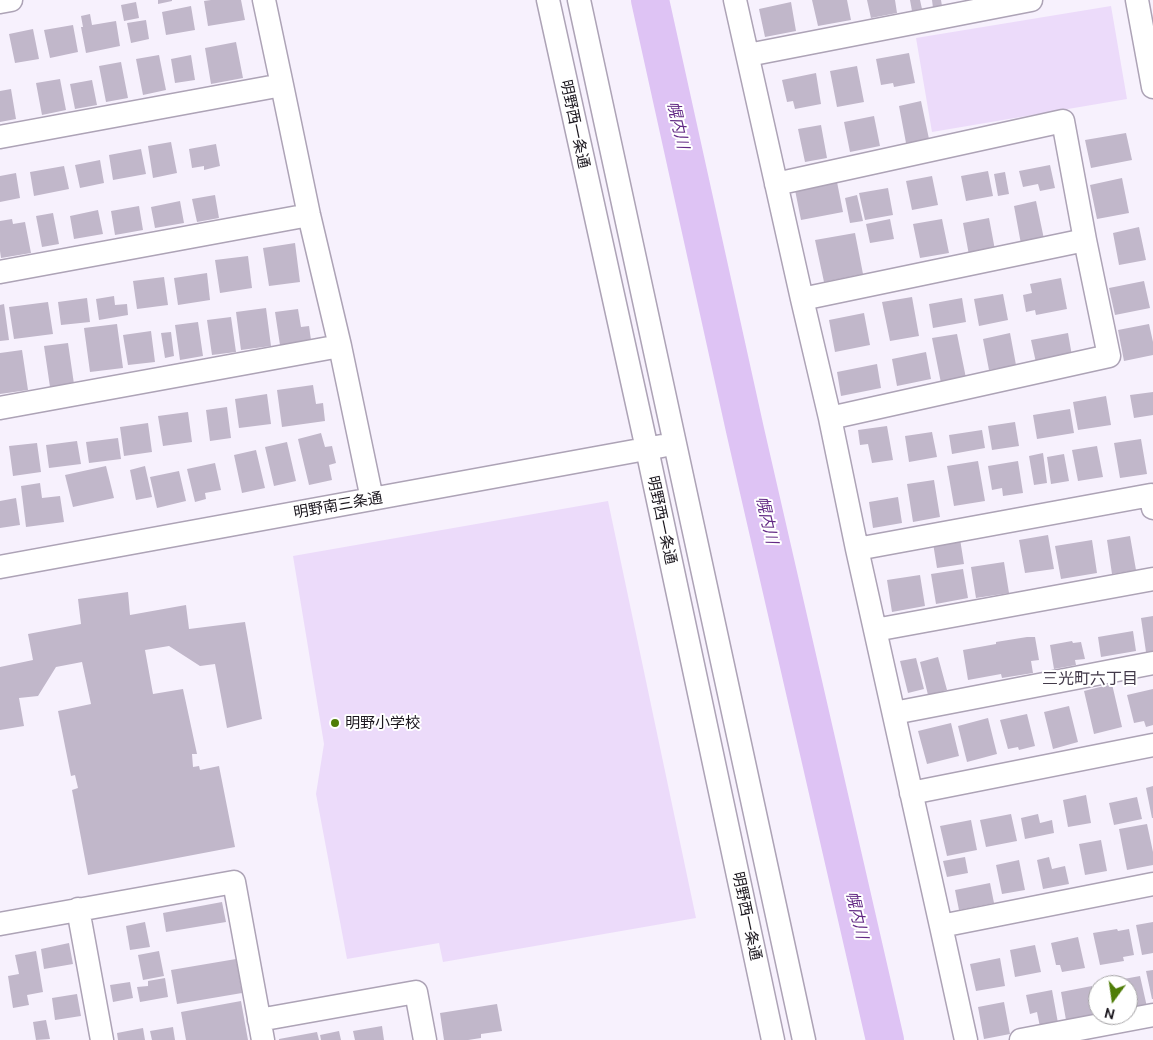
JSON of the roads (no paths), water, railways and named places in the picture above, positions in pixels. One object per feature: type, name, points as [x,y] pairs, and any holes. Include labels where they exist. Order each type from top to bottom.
[{"type":"street","points":[[0,2],[11,0]]},
{"type":"street","points":[[264,0],[372,499]]},
{"type":"street","name":"明野西一条通","points":[[548,0],[774,1040]]},
{"type":"street","name":"明野西一条通","points":[[579,0],[804,1040]]},
{"type":"street","points":[[736,0],[830,418],[857,549],[966,1040]]},
{"type":"street","points":[[748,55],[1030,0]]},
{"type":"street","points":[[1137,0],[1153,87]]},
{"type":"street","points":[[0,138],[282,85]]},
{"type":"street","points":[[776,184],[1063,121],[1109,356],[830,418]]},
{"type":"street","points":[[0,272],[309,215]]},
{"type":"street","points":[[802,300],[1085,240]]},
{"type":"street","points":[[0,408],[340,346]]},
{"type":"street","name":"明野南三条通","points":[[0,567],[676,444]]},
{"type":"street","points":[[857,549],[1150,495],[1153,508]]},
{"type":"street","points":[[875,630],[1153,579]]},
{"type":"street","points":[[894,713],[1153,663]]},
{"type":"street","points":[[911,793],[1153,745]]},
{"type":"street","points":[[0,924],[234,882],[261,1030],[416,992],[425,1040]]},
{"type":"street","points":[[941,926],[1153,884]]},
{"type":"street","points":[[78,909],[102,1040]]},
{"type":"street","points":[[1021,1040],[1153,1015]]},
{"type":"waterway","name":"幌内川","points":[[650,0],[745,430],[885,1040]]},
{"type":"place","name":"明野小学校","points":[[335,723]]},
{"type":"district","name":"三光町六丁目","points":[[1090,679]]}]
